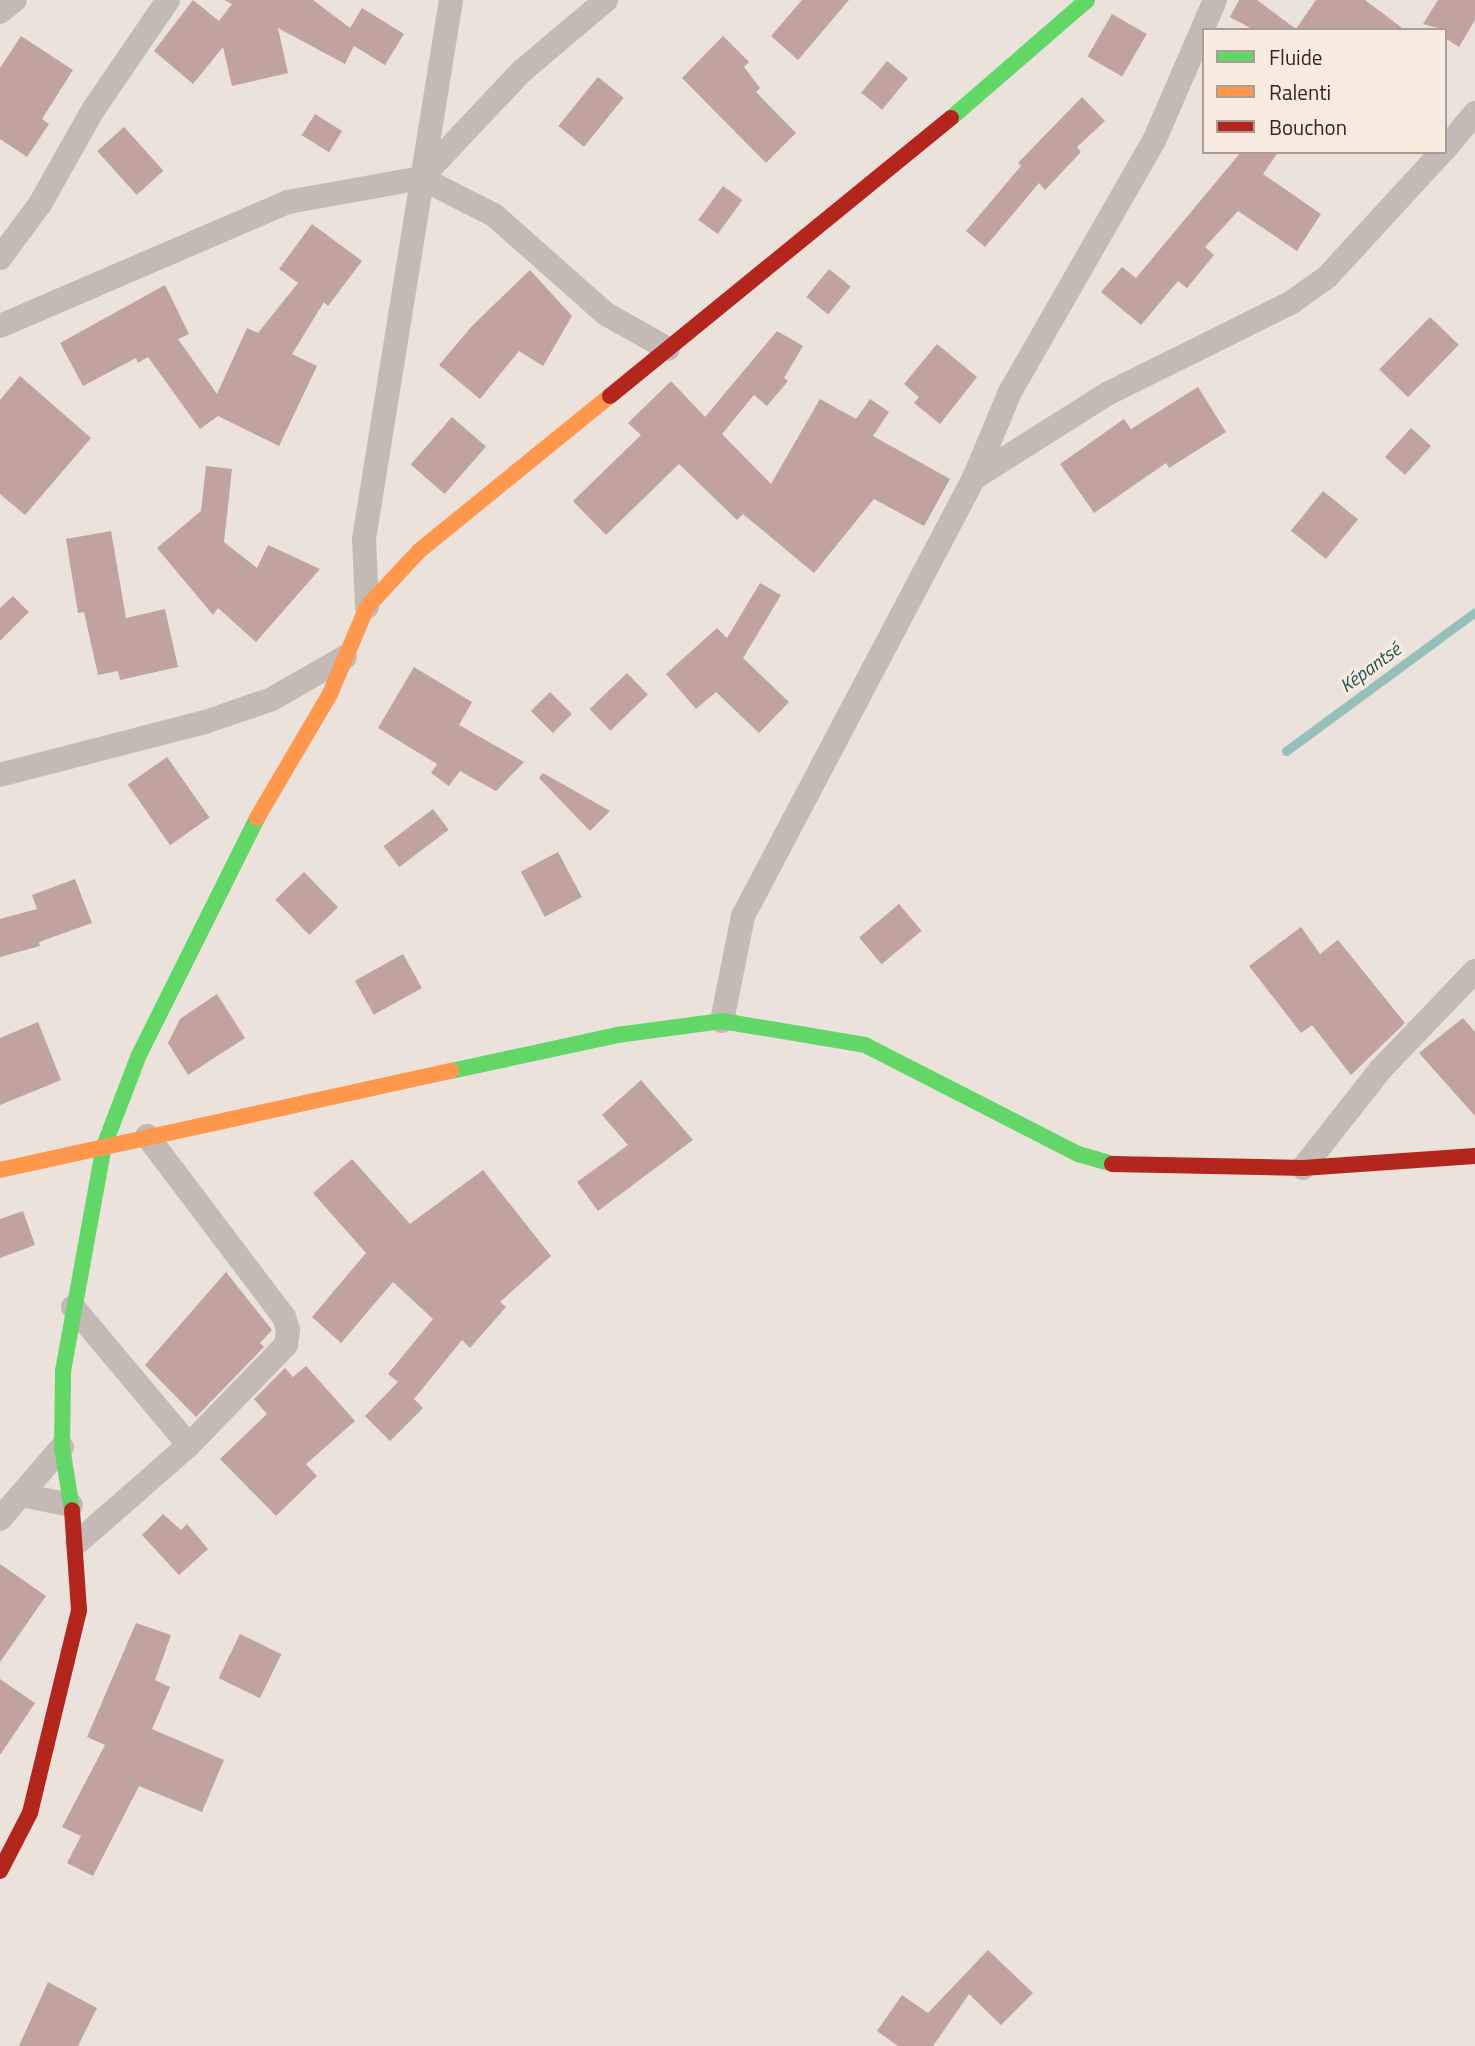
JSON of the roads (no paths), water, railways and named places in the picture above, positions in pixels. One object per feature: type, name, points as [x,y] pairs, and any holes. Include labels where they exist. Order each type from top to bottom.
[{"type":"street","points":[[0,12],[15,0]]},
{"type":"street","points":[[0,258],[40,204],[93,110],[169,0]]},
{"type":"street","points":[[367,607],[363,539],[451,0]]},
{"type":"street","points":[[0,326],[288,202],[421,178],[522,71],[607,0]]},
{"type":"street","points":[[0,1871],[30,1813],[79,1610],[77,1543],[62,1447],[64,1371],[73,1307],[104,1146],[163,1006],[280,773],[330,694],[367,607],[419,551],[934,132],[1087,0]]},
{"type":"street","points":[[1203,28],[1215,0]]},
{"type":"street","points":[[723,1021],[743,916],[974,478],[1010,392],[1154,141],[1202,30]]},
{"type":"street","points":[[1447,147],[1475,113]]},
{"type":"street","points":[[974,478],[1107,394],[1292,302],[1327,277],[1441,154]]},
{"type":"street","points":[[421,178],[494,215],[607,314],[668,349]]},
{"type":"street","points":[[0,775],[205,722],[272,699],[345,657]]},
{"type":"street","points":[[1303,1168],[1380,1070],[1475,971]]},
{"type":"street","points":[[0,1170],[617,1035],[723,1021],[865,1045],[1078,1154],[1109,1164],[1147,1168],[1303,1168],[1475,1156]]},
{"type":"street","points":[[77,1543],[189,1445],[286,1345],[288,1330],[284,1317],[147,1136]]},
{"type":"street","points":[[73,1307],[189,1445]]},
{"type":"street","points":[[0,1519],[62,1447]]},
{"type":"street","points":[[21,1495],[71,1504]]},
{"type":"waterway","name":"Képantsé","points":[[1286,751],[1475,612]]}]
